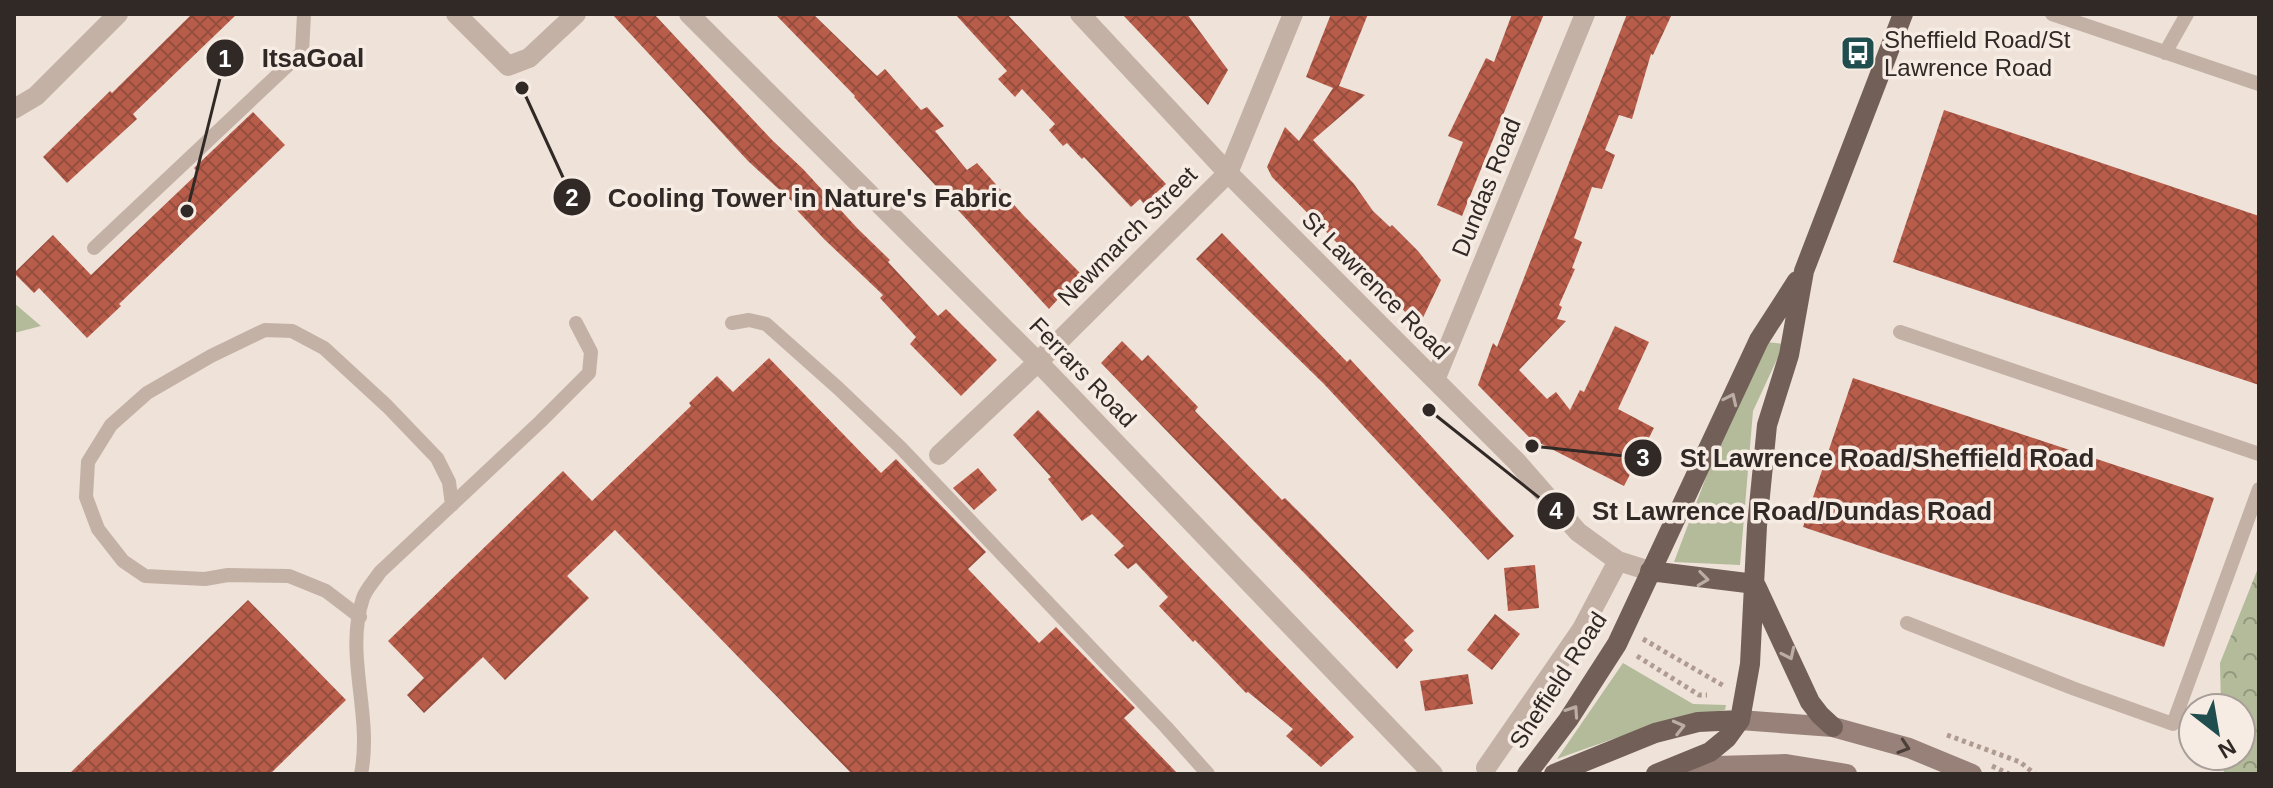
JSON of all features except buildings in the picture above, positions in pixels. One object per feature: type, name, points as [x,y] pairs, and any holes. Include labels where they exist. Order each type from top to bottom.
[{"type":"main road","name":"Sheffield Road","points":[[1740,720],[1750,664],[1767,425],[1789,355],[1804,271],[1903,14]]},
{"type":"main road","name":"Sheffield Road","points":[[1527,774],[1568,720],[1611,654],[1759,340],[1804,271]]},
{"type":"main road","points":[[1650,571],[1755,584],[1810,702],[1833,727]]},
{"type":"main road","points":[[1656,774],[1710,752],[1727,738],[1740,720]]},
{"type":"main road","points":[[1554,774],[1655,733],[1698,722],[1740,720]]},
{"type":"street","points":[[14,109],[36,96],[118,14]]},
{"type":"street","points":[[456,14],[508,66],[529,58],[576,14]]},
{"type":"street","name":"Ferrars Road","points":[[689,14],[1038,362],[1433,774]]},
{"type":"street","name":"St Lawrence Road","points":[[1080,14],[1228,173],[1517,462],[1578,532],[1618,561],[1650,571]]},
{"type":"street","name":"Newmarch Street","points":[[939,455],[1038,362],[1228,173],[1293,14]]},
{"type":"street","name":"Dundas Road","points":[[1435,380],[1585,14]]},
{"type":"street","name":"Sheffield Road","points":[[1486,768],[1582,629],[1618,561]]},
{"type":"street","points":[[1740,720],[1833,727],[1909,748],[1972,774]]},
{"type":"street","points":[[1678,767],[1786,764],[1847,774]]},
{"type":"lane","points":[[94,248],[302,52],[304,14]]},
{"type":"lane","points":[[2052,14],[2071,16],[2165,53],[2259,84]]},
{"type":"lane","points":[[2165,53],[2187,14]]},
{"type":"lane","points":[[732,323],[749,320],[766,324],[901,448],[1208,774]]},
{"type":"lane","points":[[361,774],[364,714],[355,644],[363,596],[380,572],[589,373],[591,352],[576,323]]},
{"type":"lane","points":[[360,617],[326,591],[289,576],[228,575],[205,579],[145,576],[123,561],[98,529],[86,497],[88,462],[111,425],[147,393],[211,356],[265,330],[292,331],[324,348],[437,458],[449,482],[452,505]]},
{"type":"lane","points":[[1900,332],[2259,454]]},
{"type":"lane","points":[[1907,623],[2173,724],[2259,489]]},
{"type":"path","points":[[1624,628],[1726,687],[1746,688]]},
{"type":"green space","points":[[14,303],[41,326],[14,333]]},
{"type":"green space","points":[[1766,342],[1784,344],[1753,411],[1740,565],[1674,562],[1708,472]]},
{"type":"green space","points":[[2259,566],[2259,774],[2224,774],[2257,772],[2257,692],[2221,692],[2220,663]]},
{"type":"green space","points":[[1623,663],[1693,704],[1726,705],[1725,710],[1660,724],[1557,759]]},
{"type":"place","name":"Sheffield Road/St Lawrence Road","points":[[1858,53]]},
{"type":"place","name":"Cooling Tower in Nature's Fabric","points":[[522,88]]},
{"type":"place","name":"ItsaGoal","points":[[187,211]]},
{"type":"place","name":"St Lawrence Road/Dundas Road","points":[[1429,410]]},
{"type":"place","name":"St Lawrence Road/Sheffield Road","points":[[1532,446]]}]
